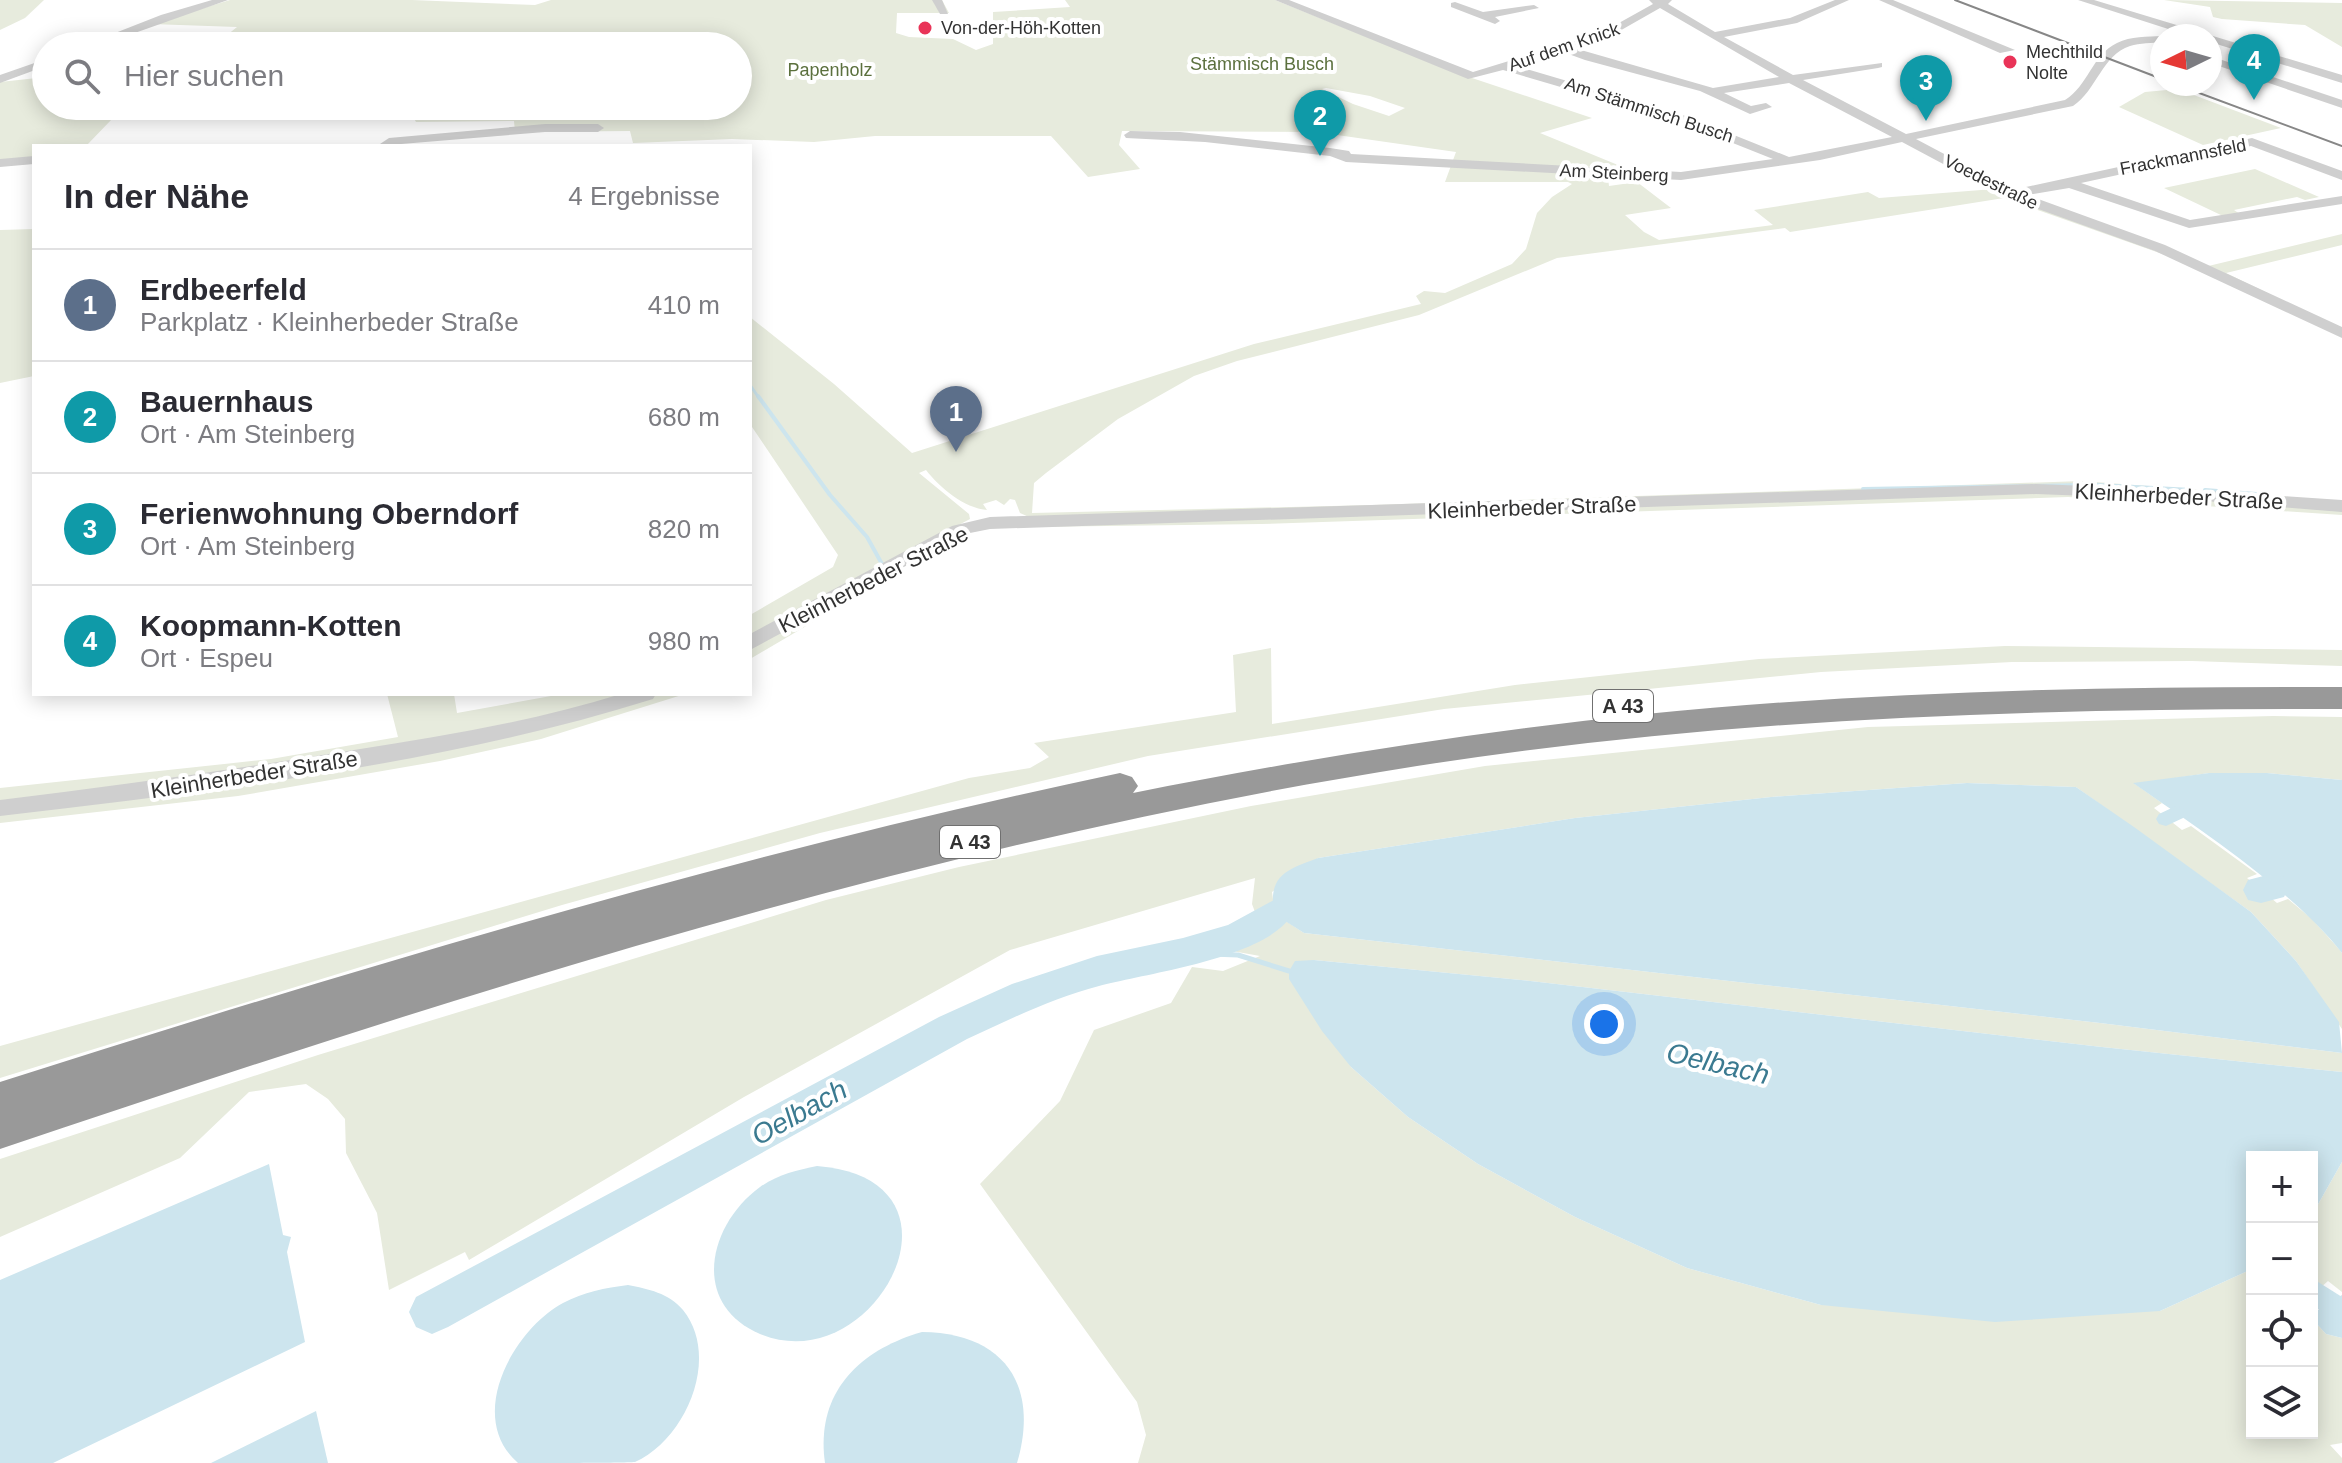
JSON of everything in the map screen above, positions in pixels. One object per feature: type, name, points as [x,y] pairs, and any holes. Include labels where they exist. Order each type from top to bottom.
[{"type":"highway","name":"A 43","points":[[0,1100],[444,960],[761,870],[1023,805],[1282,754],[1537,717],[1793,691],[1957,680],[2168,677],[2342,679]]},
{"type":"highway","name":"A 43","points":[[0,1130],[447,986],[766,894],[977,840],[1257,781],[1419,754],[1622,728],[1794,711],[2088,698],[2342,698]]},
{"type":"street","points":[[125,32],[223,0]]},
{"type":"street","points":[[937,0],[944,12]]},
{"type":"street","name":"Auf dem Knick","points":[[1280,0],[1472,76],[1620,29],[1661,1]]},
{"type":"street","points":[[1441,0],[1502,24]]},
{"type":"street","points":[[1455,5],[1472,0]]},
{"type":"street","points":[[1712,36],[1793,21],[1844,0]]},
{"type":"street","points":[[1884,0],[2004,51],[2009,50]]},
{"type":"street","points":[[2083,0],[2163,24]]},
{"type":"street","name":"Voedestraße","points":[[1661,1],[1712,36],[2010,194],[2160,248],[2342,333]]},
{"type":"street","points":[[1481,16],[1534,8]]},
{"type":"street","name":"Am Steinberg","points":[[1130,135],[1178,134],[1213,141],[1344,154],[1346,158],[1660,177],[1789,161],[2069,103],[2082,96],[2102,60],[2117,47],[2150,42]]},
{"type":"street","points":[[2222,42],[2342,79]]},
{"type":"street","points":[[1564,48],[1589,58],[1711,91],[1750,110],[1766,107],[1733,89]]},
{"type":"street","points":[[2222,63],[2342,104]]},
{"type":"street","points":[[1711,91],[1878,65]]},
{"type":"street","points":[[0,79],[32,67]]},
{"type":"street","name":"Am Stämmisch Busch","points":[[1505,67],[1611,95],[1737,139],[1789,161]]},
{"type":"street","points":[[388,144],[464,134],[598,128]]},
{"type":"street","name":"Frackmannsfeld","points":[[2010,194],[2252,142],[2342,176]]},
{"type":"street","points":[[0,163],[32,160]]},
{"type":"street","name":"Frackmannsfeld","points":[[2067,184],[2189,224],[2342,200]]},
{"type":"street","name":"Kleinherbeder Straße","points":[[752,642],[959,530],[990,523],[2036,489],[2192,495],[2342,506]]},
{"type":"street","name":"Kleinherbeder Straße","points":[[0,808],[199,784],[500,734],[581,715],[639,696]]},
{"type":"green space","points":[[0,0],[44,0],[25,18],[0,30]]},
{"type":"green space","points":[[230,0],[412,0],[535,5],[551,0],[942,0],[949,13],[897,13],[896,33],[909,37],[953,39],[976,50],[993,44],[993,12],[1070,7],[1065,0],[1275,0],[1457,73],[1592,118],[1540,133],[1635,172],[1607,171],[1609,186],[1637,182],[1671,208],[1625,215],[1644,232],[1659,240],[1773,225],[1754,210],[1868,192],[1879,198],[1994,189],[2200,268],[2342,234],[2342,245],[2226,273],[2342,329],[2342,337],[2168,256],[2004,198],[1790,232],[1785,228],[1557,258],[1419,315],[1237,361],[1194,376],[1118,419],[1034,483],[1032,513],[2082,481],[2342,501],[2342,515],[2068,497],[1261,524],[1030,527],[1029,517],[1020,513],[1015,500],[1010,499],[1004,505],[996,500],[983,504],[987,510],[978,508],[953,496],[926,470],[919,473],[969,514],[970,519],[864,575],[864,592],[752,658],[752,614],[833,567],[838,555],[752,427],[752,319],[834,384],[912,453],[1254,344],[1421,304],[1416,296],[1424,291],[1445,293],[1512,264],[1526,249],[1537,213],[1552,197],[1572,184],[1445,182],[1456,152],[1316,132],[1122,131],[1119,145],[1140,169],[1088,177],[1051,136],[875,136],[814,142],[732,139],[633,143],[630,131],[515,132],[514,121],[416,122],[415,120],[752,120],[752,32],[231,32],[237,27],[151,24]],"holes":[[[1322,89],[1370,96],[1405,108],[1389,116]]]},
{"type":"green space","points":[[2164,0],[2342,3],[2342,47],[2305,25],[2222,19],[2213,17],[2210,7]]},
{"type":"green space","points":[[32,79],[32,120],[111,120],[88,144],[32,144],[32,158],[0,160],[0,82]]},
{"type":"green space","points":[[2150,92],[2150,96],[2196,96],[2281,128],[2203,145],[2119,107]]},
{"type":"green space","points":[[2255,169],[2319,197],[2305,200],[2297,197],[2234,210],[2240,214],[2223,216],[2164,188]]},
{"type":"green space","points":[[32,229],[32,376],[0,383],[0,230]]},
{"type":"green space","points":[[2005,646],[2342,650],[2342,666],[2192,661],[2012,662],[1821,672],[1444,709],[1148,756],[820,833],[562,905],[0,1078],[0,1046],[969,778],[1030,768],[1049,757],[1034,743],[1236,712],[1233,655],[1271,648],[1272,724],[1515,685],[1759,659]]},
{"type":"green space","points":[[388,696],[454,696],[457,713],[551,696],[679,696],[541,739],[440,761],[238,796],[0,823],[0,788],[271,759],[398,737]]},
{"type":"green space","points":[[2273,716],[2342,717],[2342,780],[2267,773],[2209,773],[2135,784],[2162,803],[2154,808],[2182,830],[2191,826],[2257,874],[2247,878],[2277,903],[2288,899],[2312,919],[2339,949],[2342,953],[2342,1029],[2296,961],[2251,912],[2076,787],[1967,783],[1771,797],[1575,818],[1318,858],[1272,892],[1275,914],[1304,933],[2342,1053],[2342,1072],[1521,980],[1314,960],[1351,1067],[1408,1117],[1478,1164],[1575,1217],[1687,1268],[1821,1305],[2160,1311],[2246,1272],[2246,1439],[2318,1439],[2318,1325],[2326,1334],[2342,1338],[2342,1443],[2330,1445],[2342,1458],[2342,1463],[1138,1463],[1146,1435],[1137,1402],[980,1184],[1060,1101],[1094,1030],[1171,1003],[1192,967],[1223,971],[1260,956],[1221,949],[1263,933],[1252,904],[1255,878],[1010,950],[744,1097],[469,1260],[465,1252],[389,1290],[377,1213],[346,1153],[345,1119],[328,1099],[306,1084],[249,1092],[180,1158],[0,1237],[0,1159],[318,1055],[826,900],[959,867],[1251,806],[1485,766],[1868,727]]},
{"type":"green space","points":[[2342,1162],[2342,1292],[2328,1281],[2318,1290],[2318,1204]]},
{"type":"water","points":[[2209,773],[2267,773],[2342,780],[2342,953],[2322,930],[2271,884],[2215,840],[2133,783]]},
{"type":"water","points":[[1967,783],[2076,787],[2134,827],[2251,912],[2296,961],[2339,1022],[2342,1053],[1304,933],[1274,914],[1277,882],[1288,871],[1318,858],[1575,818],[1771,797]]},
{"type":"water","points":[[1314,960],[1521,980],[2342,1072],[2342,1162],[2318,1204],[2318,1151],[2246,1151],[2246,1272],[2160,1311],[1995,1322],[1821,1305],[1687,1268],[1575,1217],[1478,1164],[1408,1117],[1351,1067],[1322,1031],[1289,979],[1289,971],[1295,961]]},
{"type":"water","points":[[269,1164],[283,1235],[291,1237],[287,1252],[305,1342],[53,1463],[0,1463],[0,1280]]},
{"type":"water","points":[[817,1166],[867,1179],[894,1204],[902,1238],[894,1273],[872,1305],[840,1330],[802,1341],[760,1334],[738,1321],[723,1304],[716,1284],[714,1264],[719,1242],[728,1222],[742,1203],[760,1187],[773,1179]]},
{"type":"water","points":[[628,1285],[671,1299],[683,1310],[694,1329],[699,1350],[698,1373],[683,1416],[653,1451],[635,1462],[518,1463],[503,1444],[496,1422],[496,1399],[513,1353],[527,1333],[563,1303],[595,1291]]},
{"type":"water","points":[[2342,1295],[2342,1338],[2326,1334],[2318,1325],[2318,1310]]},
{"type":"water","points":[[922,1332],[951,1335],[975,1342],[994,1353],[1009,1369],[1019,1388],[1023,1410],[1023,1435],[1017,1463],[825,1463],[827,1416],[846,1378],[879,1350]]},
{"type":"water","points":[[316,1411],[328,1463],[211,1463]]},
{"type":"waterway","points":[[752,388],[759,398]]},
{"type":"waterway","points":[[758,396],[830,495],[867,537],[882,564]]},
{"type":"waterway","points":[[1863,489],[2083,485]]},
{"type":"waterway","points":[[2097,485],[2192,490]]},
{"type":"waterway","points":[[2205,490],[2256,494]]},
{"type":"waterway","points":[[2166,819],[2176,813]]},
{"type":"waterway","name":"Oelbach","points":[[2261,890],[2271,887]]},
{"type":"waterway","name":"Oelbach","points":[[432,1312],[953,1028],[1025,995],[1097,971],[1183,953],[1240,935],[1274,914]]},
{"type":"waterway","name":"Oelbach","points":[[1183,953],[1238,955],[1289,971]]},
{"type":"waterway","points":[[2318,1294],[2342,1312]]},
{"type":"tram line","points":[[1955,0],[2150,74]]},
{"type":"tram line","points":[[2207,96],[2342,146]]},
{"type":"place","name":"Von-der-Höh-Kotten","points":[[925,28]]},
{"type":"place","name":"Mechthild Nolte","points":[[2010,62]]},
{"type":"place","name":"Koopmann-Kotten","points":[[2254,100]]},
{"type":"place","name":"Ferienwohnung Oberndorf","points":[[1926,121]]},
{"type":"place","name":"Bauernhaus","points":[[1320,156]]},
{"type":"place","name":"Erdbeerfeld","points":[[956,452]]},
{"type":"park label","name":"Stämmisch Busch","points":[[1262,64]]},
{"type":"park label","name":"Papenholz","points":[[830,70]]}]
